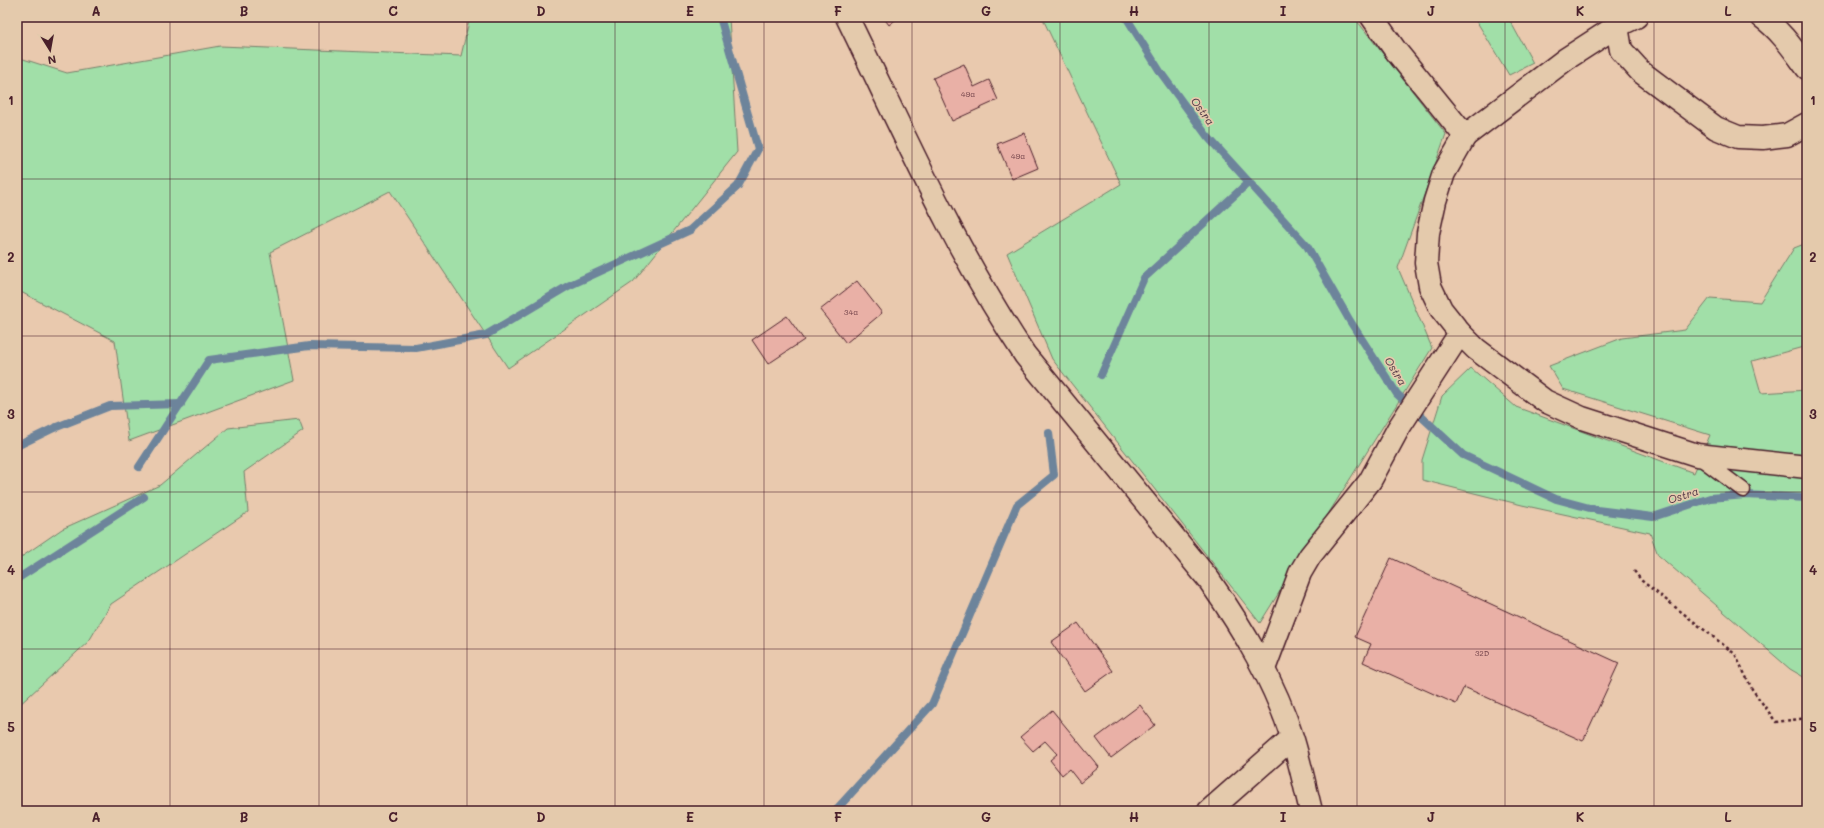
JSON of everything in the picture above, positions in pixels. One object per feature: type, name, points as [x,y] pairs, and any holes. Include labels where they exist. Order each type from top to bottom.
[{"type":"street","points":[[847,17],[956,236],[1002,321],[1025,355],[1209,580],[1229,609],[1264,669],[1292,738],[1310,811]]},
{"type":"street","points":[[1372,17],[1396,51],[1465,136]]},
{"type":"street","points":[[1762,17],[1773,25],[1788,41],[1807,68]]},
{"type":"street","points":[[1627,22],[1566,59],[1465,136],[1444,172],[1435,201],[1428,233],[1426,263],[1432,291],[1441,309],[1460,333],[1476,349],[1545,401],[1589,420],[1698,455],[1807,467]]},
{"type":"street","points":[[1627,22],[1621,50],[1640,72],[1716,128],[1738,137],[1763,138],[1787,134],[1807,124]]},
{"type":"street","points":[[1264,669],[1300,572],[1310,556],[1370,481],[1398,429],[1460,333]]},
{"type":"street","points":[[1209,811],[1292,738]]},
{"type":"lane","points":[[1698,455],[1743,490]]},
{"type":"path","points":[[1634,571],[1642,581],[1735,654],[1752,689],[1776,722],[1807,718]]},
{"type":"green space","points":[[470,17],[729,17],[737,152],[633,282],[508,368],[390,191],[270,252],[294,380],[129,441],[115,341],[17,290],[17,57],[67,73],[220,46],[461,56]]},
{"type":"green space","points":[[1042,17],[1354,17],[1446,134],[1398,268],[1432,348],[1260,623],[1052,359],[1007,253],[1121,184]]},
{"type":"green space","points":[[1474,17],[1508,17],[1533,63],[1509,75]]},
{"type":"green space","points":[[1807,243],[1807,346],[1752,361],[1761,393],[1807,390],[1807,679],[1790,669],[1658,555],[1650,533],[1522,505],[1422,480],[1422,460],[1442,396],[1471,368],[1516,407],[1694,473],[1710,435],[1563,389],[1549,366],[1622,338],[1685,330],[1710,298],[1760,302],[1794,248]]},
{"type":"green space","points":[[299,420],[303,431],[244,472],[248,512],[111,604],[89,641],[17,707],[17,560],[62,529],[160,485],[228,428]]},
{"type":"building","points":[[883,17],[899,17],[889,25]]},
{"type":"building","points":[[964,64],[974,87],[989,80],[998,100],[952,121],[933,78]]},
{"type":"building","points":[[1024,133],[1038,168],[1012,179],[997,144]]},
{"type":"building","points":[[857,281],[882,313],[846,343],[820,310]]},
{"type":"building","points":[[787,316],[804,340],[768,364],[752,340]]},
{"type":"building","points":[[1391,558],[1619,663],[1583,741],[1464,687],[1456,704],[1363,662],[1371,644],[1355,637]]},
{"type":"building","points":[[1078,623],[1113,671],[1085,691],[1051,642]]},
{"type":"building","points":[[1140,705],[1155,725],[1111,758],[1096,738]]},
{"type":"building","points":[[1052,710],[1099,767],[1080,783],[1069,769],[1062,775],[1050,760],[1057,754],[1045,741],[1033,751],[1020,737]]},
{"type":"waterway","points":[[139,467],[209,360],[309,346],[416,348],[486,335],[568,286],[690,230],[738,186],[758,149],[720,17]]},
{"type":"waterway","name":"Ostra","points":[[1126,17],[1161,73],[1207,136],[1307,246],[1350,321],[1397,394],[1463,455],[1556,499],[1597,510],[1653,517],[1710,498],[1746,495],[1807,498]]},
{"type":"waterway","points":[[1101,375],[1144,278],[1249,182]]},
{"type":"waterway","points":[[17,446],[54,428],[110,406],[181,404]]},
{"type":"waterway","points":[[835,811],[932,704],[1017,505],[1054,475],[1049,433]]},
{"type":"waterway","points":[[17,579],[144,497]]}]
